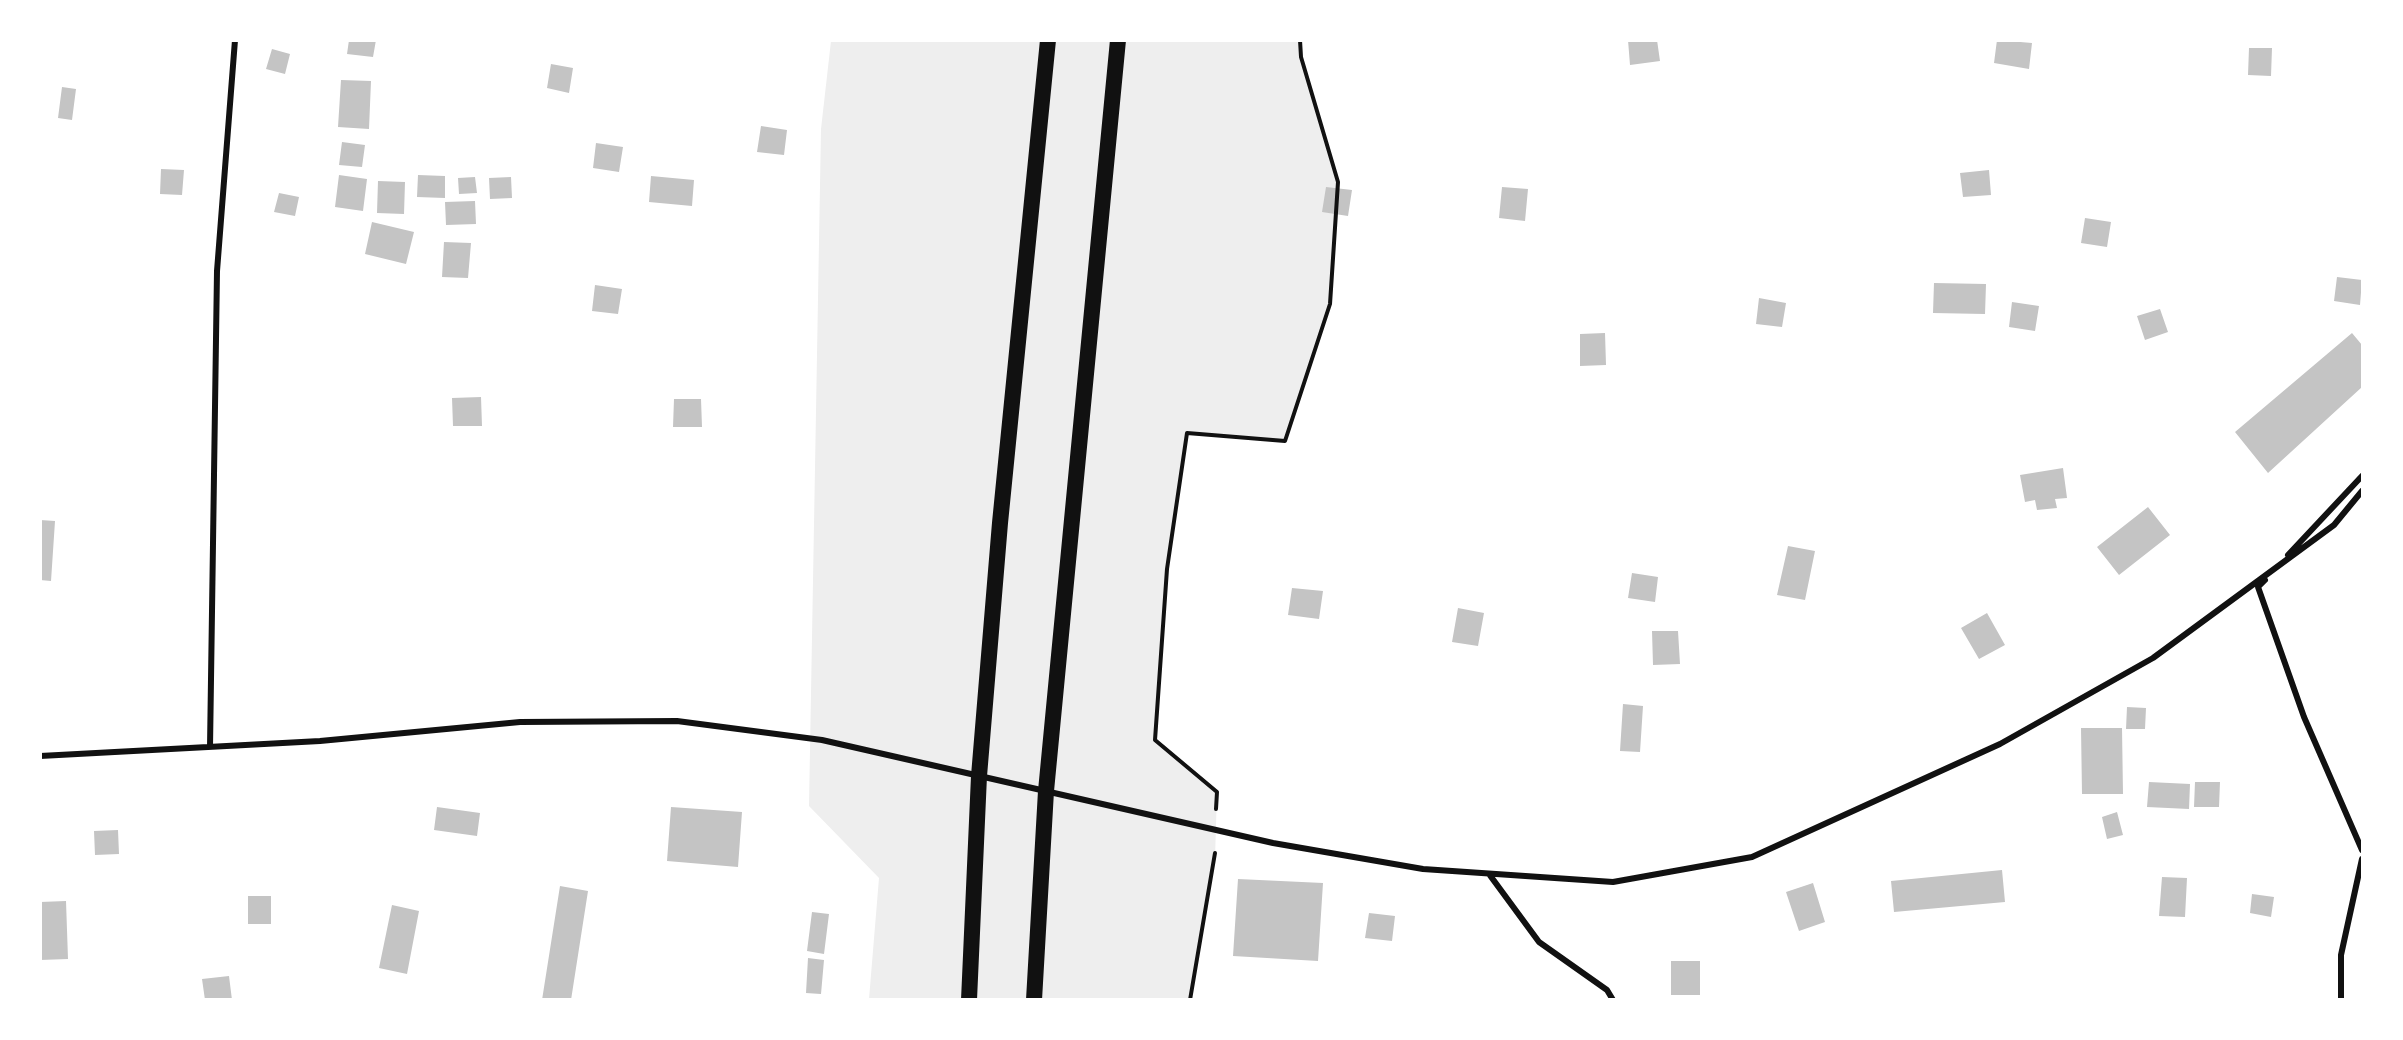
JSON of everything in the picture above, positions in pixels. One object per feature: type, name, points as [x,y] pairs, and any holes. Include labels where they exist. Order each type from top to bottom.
[{"type":"highway","points":[[969,999],[979,777],[1000,523],[1048,40]]},
{"type":"highway","points":[[1034,999],[1046,791],[1118,40]]},
{"type":"street","points":[[210,747],[217,271],[235,40]]},
{"type":"street","points":[[2362,476],[2258,587],[2304,717],[2362,850]]},
{"type":"street","points":[[40,756],[320,741],[520,722],[677,721],[822,740],[1273,843],[1423,869],[1613,882],[1752,857],[2000,744],[2153,658],[2334,525],[2362,491]]},
{"type":"street","points":[[2341,999],[2341,955],[2362,859]]},
{"type":"street","points":[[1489,874],[1539,942],[1607,990],[1613,999]]},
{"type":"path","points":[[1217,792],[1155,740],[1167,568],[1187,433],[1285,441],[1330,304],[1338,182],[1300,57],[1300,40]]},
{"type":"path","points":[[1190,999],[1215,859]]},
{"type":"shaded area","points":[[831,41],[1300,41],[1301,57],[1338,182],[1330,304],[1285,441],[1187,434],[1167,569],[1155,740],[1217,792],[1215,859],[1190,999],[869,999],[879,878],[809,806],[821,129]]},
{"type":"building","points":[[349,40],[376,40],[373,57],[347,54]]},
{"type":"building","points":[[1628,40],[1657,40],[1660,61],[1630,65]]},
{"type":"building","points":[[1997,40],[2032,43],[2029,69],[1994,63]]},
{"type":"building","points":[[2249,48],[2272,48],[2271,76],[2248,75]]},
{"type":"building","points":[[272,49],[290,54],[285,74],[266,69]]},
{"type":"building","points":[[551,64],[573,68],[569,93],[547,88]]},
{"type":"building","points":[[341,80],[371,81],[369,129],[338,127]]},
{"type":"building","points":[[62,87],[76,89],[72,120],[58,118]]},
{"type":"building","points":[[761,126],[787,130],[784,155],[757,152]]},
{"type":"building","points":[[342,142],[365,145],[362,167],[339,165]]},
{"type":"building","points":[[596,143],[623,147],[619,172],[593,168]]},
{"type":"building","points":[[161,169],[184,170],[182,195],[160,194]]},
{"type":"building","points":[[1989,170],[1991,195],[1963,197],[1960,173]]},
{"type":"building","points":[[339,175],[367,179],[363,211],[335,207]]},
{"type":"building","points":[[418,175],[445,176],[445,198],[417,197]]},
{"type":"building","points":[[651,176],[694,180],[692,206],[649,202]]},
{"type":"building","points":[[475,177],[477,193],[459,194],[458,178]]},
{"type":"building","points":[[511,177],[512,198],[490,199],[489,178]]},
{"type":"building","points":[[378,181],[405,182],[404,214],[377,213]]},
{"type":"building","points":[[1326,187],[1352,190],[1348,216],[1322,212]]},
{"type":"building","points":[[1502,187],[1528,189],[1525,221],[1499,218]]},
{"type":"building","points":[[279,193],[299,197],[295,216],[274,212]]},
{"type":"building","points":[[475,201],[476,224],[446,225],[445,202]]},
{"type":"building","points":[[2085,218],[2111,222],[2107,247],[2081,243]]},
{"type":"building","points":[[372,222],[414,232],[406,264],[365,254]]},
{"type":"building","points":[[444,242],[471,243],[468,278],[442,277]]},
{"type":"building","points":[[2337,277],[2362,280],[2360,305],[2334,301]]},
{"type":"building","points":[[1934,283],[1986,284],[1985,314],[1933,313]]},
{"type":"building","points":[[595,285],[622,289],[618,314],[592,311]]},
{"type":"building","points":[[1759,298],[1786,303],[1782,327],[1756,324]]},
{"type":"building","points":[[2012,302],[2039,306],[2035,331],[2009,327]]},
{"type":"building","points":[[2160,309],[2168,332],[2145,340],[2137,316]]},
{"type":"building","points":[[1605,333],[1606,365],[1580,366],[1580,334]]},
{"type":"building","points":[[2352,333],[2362,345],[2362,387],[2268,473],[2235,432]]},
{"type":"building","points":[[481,397],[482,426],[453,426],[452,398]]},
{"type":"building","points":[[674,399],[701,399],[702,427],[673,427]]},
{"type":"building","points":[[2063,468],[2067,498],[2055,499],[2057,508],[2037,510],[2035,500],[2025,502],[2020,475]]},
{"type":"building","points":[[2148,507],[2170,535],[2119,575],[2097,547]]},
{"type":"building","points":[[40,520],[55,521],[51,581],[40,580]]},
{"type":"building","points":[[1788,546],[1815,551],[1805,600],[1777,595]]},
{"type":"building","points":[[1632,573],[1658,577],[1655,602],[1628,598]]},
{"type":"building","points":[[1292,588],[1323,591],[1319,619],[1288,615]]},
{"type":"building","points":[[1458,608],[1484,613],[1478,646],[1452,642]]},
{"type":"building","points":[[1987,613],[2005,645],[1979,659],[1961,628]]},
{"type":"building","points":[[1652,631],[1678,631],[1680,664],[1653,665]]},
{"type":"building","points":[[1623,704],[1643,706],[1640,752],[1620,751]]},
{"type":"building","points":[[2127,707],[2146,708],[2145,729],[2126,729]]},
{"type":"building","points":[[2081,728],[2122,728],[2123,794],[2082,794]]},
{"type":"building","points":[[2149,782],[2190,784],[2189,809],[2147,807]]},
{"type":"building","points":[[2195,782],[2220,782],[2219,807],[2194,807]]},
{"type":"building","points":[[437,807],[480,813],[477,836],[434,830]]},
{"type":"building","points":[[671,807],[742,812],[738,867],[667,861]]},
{"type":"building","points":[[2117,812],[2123,835],[2107,839],[2102,817]]},
{"type":"building","points":[[118,830],[119,854],[95,855],[94,831]]},
{"type":"building","points":[[2002,870],[2005,902],[1894,912],[1891,881]]},
{"type":"building","points":[[2162,877],[2187,878],[2185,917],[2159,916]]},
{"type":"building","points":[[1238,879],[1323,883],[1318,961],[1233,956]]},
{"type":"building","points":[[1813,883],[1825,922],[1799,931],[1786,892]]},
{"type":"building","points":[[560,886],[588,891],[571,1000],[542,1000]]},
{"type":"building","points":[[2252,894],[2274,897],[2271,917],[2250,913]]},
{"type":"building","points":[[248,896],[271,896],[271,924],[248,924]]},
{"type":"building","points":[[66,901],[68,959],[40,960],[40,902]]},
{"type":"building","points":[[392,905],[419,911],[407,974],[379,968]]},
{"type":"building","points":[[812,912],[829,914],[824,954],[807,951]]},
{"type":"building","points":[[1369,913],[1395,916],[1392,941],[1365,938]]},
{"type":"building","points":[[808,958],[824,960],[821,994],[806,993]]},
{"type":"building","points":[[1671,961],[1700,961],[1700,995],[1671,995]]},
{"type":"building","points":[[229,976],[232,1000],[205,1000],[202,979]]}]
